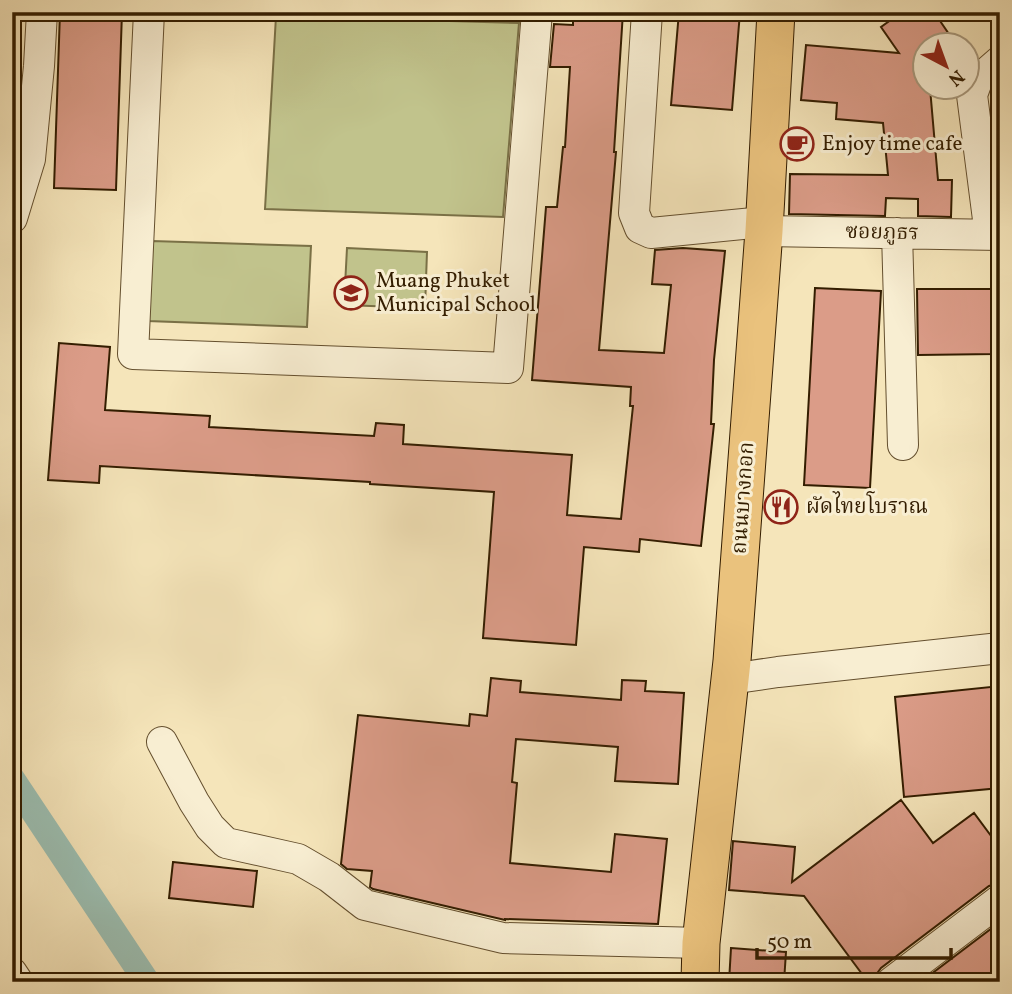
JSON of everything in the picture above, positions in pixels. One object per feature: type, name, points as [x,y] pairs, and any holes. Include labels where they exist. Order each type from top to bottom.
[{"type":"main road","name":"ถนนบางกอก","points":[[700,982],[701,943],[730,679],[764,226],[776,12]]},
{"type":"street","points":[[12,218],[30,159],[41,12]]},
{"type":"street","points":[[149,12],[133,354],[508,368],[537,12]]},
{"type":"street","name":"ซอยภูธร","points":[[647,12],[634,214],[640,228],[651,233],[764,226],[995,235]]},
{"type":"street","points":[[995,235],[972,94],[977,81],[1000,61]]},
{"type":"street","points":[[897,233],[903,445]]},
{"type":"street","points":[[730,679],[1000,648]]},
{"type":"street","points":[[162,742],[210,827],[226,843],[298,859],[329,877],[365,905],[503,938],[701,943]]},
{"type":"street","points":[[892,982],[1000,900]]},
{"type":"street","points":[[12,973],[18,982]]},
{"type":"green space","points":[[276,16],[519,23],[503,217],[265,209]]},
{"type":"green space","points":[[152,241],[311,246],[307,327],[148,321]]},
{"type":"green space","points":[[347,248],[427,252],[425,308],[344,305]]},
{"type":"building","points":[[60,12],[122,12],[116,190],[54,188]]},
{"type":"building","points":[[573,12],[623,12],[616,152],[599,350],[664,353],[671,285],[652,284],[655,250],[683,248],[725,251],[714,360],[711,424],[714,424],[701,546],[640,539],[639,552],[584,547],[576,645],[483,638],[494,492],[100,466],[99,483],[48,480],[59,343],[110,347],[105,410],[210,416],[209,427],[374,436],[376,423],[404,425],[403,444],[572,455],[567,515],[621,519],[633,406],[630,406],[631,387],[532,380],[546,207],[557,207],[565,147],[570,67],[550,67],[554,24],[573,25]]},
{"type":"building","points":[[679,12],[740,12],[732,110],[671,105]]},
{"type":"building","points":[[902,12],[934,12],[948,32],[911,32],[911,102],[931,102],[938,180],[952,180],[951,217],[918,216],[918,199],[886,198],[885,216],[789,214],[790,174],[888,175],[883,123],[836,119],[837,103],[801,100],[806,45],[899,53],[881,27]]},
{"type":"building","points":[[815,288],[881,291],[870,488],[804,485]]},
{"type":"building","points":[[917,289],[995,289],[995,354],[918,355]]},
{"type":"building","points":[[491,678],[521,681],[520,692],[621,700],[622,680],[646,681],[645,691],[684,693],[678,784],[615,781],[618,747],[516,739],[512,782],[517,783],[510,863],[611,872],[615,834],[667,839],[658,924],[505,920],[373,889],[370,887],[372,871],[347,869],[341,864],[358,715],[469,726],[470,714],[487,716]]},
{"type":"building","points":[[1000,686],[1000,788],[904,797],[895,697]]},
{"type":"building","points":[[901,800],[933,843],[974,813],[1000,848],[1000,883],[989,886],[881,968],[875,982],[868,982],[804,896],[729,890],[733,841],[795,847],[792,882]]},
{"type":"building","points":[[173,862],[257,871],[253,907],[169,898]]},
{"type":"building","points":[[1000,922],[1000,982],[929,982],[926,978]]},
{"type":"building","points":[[731,948],[786,952],[784,982],[729,982]]},
{"type":"waterway","points":[[12,779],[147,982]]},
{"type":"place","name":"Enjoy time cafe","points":[[797,144]]},
{"type":"place","name":"Muang Phuket Municipal School","points":[[351,293]]},
{"type":"place","name":"ผัดไทยโบราณ","points":[[781,507]]}]
